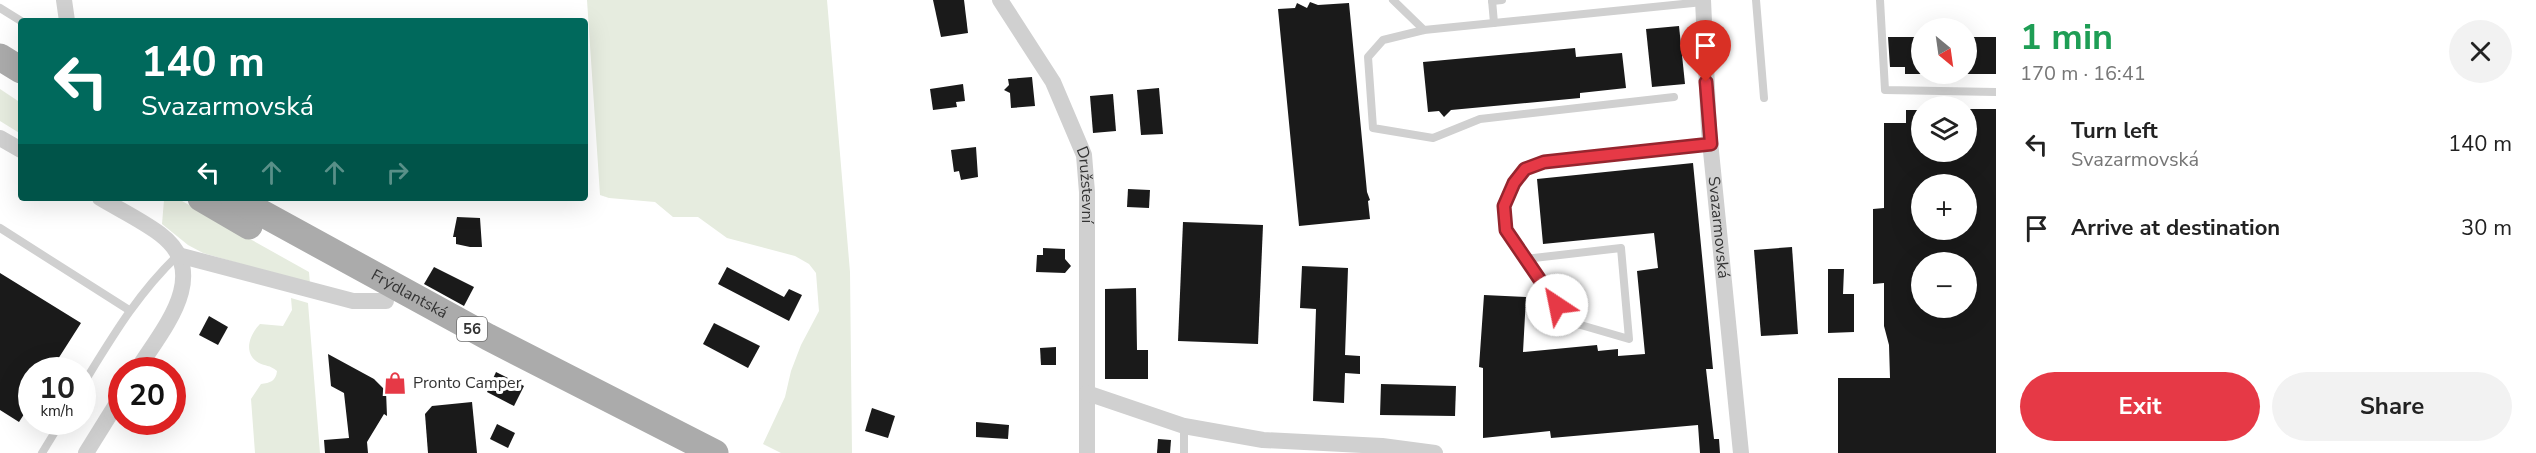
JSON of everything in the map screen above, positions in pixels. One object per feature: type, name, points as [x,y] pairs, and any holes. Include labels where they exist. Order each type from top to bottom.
[{"type":"main road","points":[[0,57],[18,68]]},
{"type":"main road","points":[[0,75],[18,86]]},
{"type":"main road","name":"Frýdlantská","points":[[206,201],[386,301],[681,453]]},
{"type":"main road","name":"Frýdlantská","points":[[239,201],[488,337],[715,453]]},
{"type":"street","points":[[64,0],[67,18]]},
{"type":"street","name":"Družstevní","points":[[1000,0],[1053,82],[1084,155],[1087,192],[1087,453]]},
{"type":"street","name":"Svazarmovská","points":[[1703,1],[1711,144],[1741,453]]},
{"type":"street","points":[[0,138],[18,148]]},
{"type":"street","points":[[105,201],[161,235],[178,255],[186,279],[177,306],[145,357]]},
{"type":"street","points":[[178,255],[353,301],[386,301]]},
{"type":"street","points":[[1087,393],[1184,426],[1263,440],[1382,446],[1435,453]]},
{"type":"street","points":[[86,453],[108,418]]},
{"type":"lane","points":[[1393,0],[1424,30]]},
{"type":"lane","points":[[1494,23],[1492,1],[1502,0]]},
{"type":"lane","points":[[1756,0],[1764,98]]},
{"type":"lane","points":[[1880,0],[1885,90],[1996,92]]},
{"type":"lane","points":[[1674,97],[1480,118],[1433,138],[1374,128],[1368,57],[1383,40],[1424,30],[1640,4],[1703,1]]},
{"type":"lane","points":[[0,8],[18,19]]},
{"type":"lane","points":[[1525,259],[1621,248],[1629,339],[1567,321],[1525,259],[1506,230],[1504,206],[1514,183],[1525,169],[1544,162],[1711,144]]},
{"type":"lane","points":[[0,228],[129,310]]},
{"type":"lane","points":[[96,363],[129,310],[150,282],[178,255]]},
{"type":"lane","points":[[1184,426],[1184,453]]},
{"type":"lane","points":[[42,453],[53,435]]},
{"type":"shaded area","points":[[587,0],[827,0],[850,272],[852,453],[781,453],[763,444],[785,397],[791,371],[801,345],[819,311],[816,273],[809,264],[795,256],[727,238],[698,217],[673,217],[655,202],[609,198],[600,195]]},
{"type":"shaded area","points":[[0,89],[18,101],[18,132],[0,121]]},
{"type":"shaded area","points":[[164,201],[182,201],[309,272],[310,284],[203,253],[188,245],[162,224]]},
{"type":"shaded area","points":[[291,298],[308,303],[320,453],[255,453],[251,399],[261,384],[274,379],[277,371],[254,359],[249,344],[260,324],[283,326],[292,310]]},
{"type":"building","points":[[933,0],[964,0],[968,33],[941,37]]},
{"type":"building","points":[[1310,2],[1318,5],[1349,3],[1367,192],[1370,200],[1368,201],[1370,219],[1299,226],[1278,9],[1295,8],[1297,3],[1307,8]]},
{"type":"building","points":[[1679,26],[1685,84],[1652,87],[1646,29]]},
{"type":"building","points":[[1888,37],[1911,37],[1911,74],[1905,74],[1905,67],[1890,67]]},
{"type":"building","points":[[1977,37],[1996,37],[1996,74],[1977,74]]},
{"type":"building","points":[[1575,48],[1576,57],[1622,53],[1626,88],[1580,93],[1580,98],[1451,110],[1444,117],[1439,111],[1428,112],[1423,62]]},
{"type":"building","points":[[1032,77],[1035,106],[1011,108],[1010,93],[1004,90],[1009,85],[1008,79]]},
{"type":"building","points":[[963,84],[965,101],[956,102],[957,107],[933,110],[930,89]]},
{"type":"building","points":[[1159,88],[1163,134],[1141,135],[1137,90]]},
{"type":"building","points":[[1113,94],[1116,131],[1093,133],[1090,96]]},
{"type":"building","points":[[1977,109],[1996,109],[1996,453],[1838,453],[1838,378],[1890,378],[1889,345],[1884,326],[1884,283],[1873,284],[1873,209],[1884,208],[1884,123],[1906,123],[1906,110],[1911,110],[1911,162],[1977,162]]},
{"type":"building","points":[[976,147],[978,177],[961,180],[959,171],[954,172],[951,150]]},
{"type":"building","points":[[1693,163],[1713,369],[1706,369],[1714,439],[1719,439],[1720,453],[1700,453],[1698,425],[1551,438],[1550,431],[1483,438],[1483,368],[1479,367],[1484,295],[1526,297],[1523,352],[1597,345],[1598,351],[1618,349],[1618,356],[1645,354],[1637,271],[1658,268],[1654,233],[1543,244],[1537,179]]},
{"type":"building","points":[[1128,189],[1150,190],[1149,208],[1127,207]]},
{"type":"building","points":[[457,217],[480,218],[482,247],[456,244],[456,237],[453,237]]},
{"type":"building","points":[[1183,222],[1263,225],[1258,344],[1178,341]]},
{"type":"building","points":[[1792,247],[1798,334],[1761,336],[1754,250]]},
{"type":"building","points":[[1043,248],[1065,249],[1065,259],[1071,266],[1065,273],[1036,272],[1037,255],[1043,255]]},
{"type":"building","points":[[1302,266],[1348,268],[1345,355],[1360,356],[1360,374],[1345,373],[1344,403],[1313,401],[1316,309],[1300,308]]},
{"type":"building","points":[[434,267],[474,287],[464,306],[424,284]]},
{"type":"building","points":[[727,267],[784,297],[789,289],[802,295],[789,321],[718,284]]},
{"type":"building","points":[[1828,269],[1844,269],[1843,294],[1854,294],[1854,332],[1828,333]]},
{"type":"building","points":[[0,273],[81,323],[59,357],[18,357],[18,421],[0,410]]},
{"type":"building","points":[[1136,288],[1137,350],[1148,350],[1148,379],[1105,379],[1105,289]]},
{"type":"building","points":[[209,316],[228,327],[218,345],[199,335]]},
{"type":"building","points":[[714,323],[760,346],[748,368],[703,344]]},
{"type":"building","points":[[1056,347],[1056,365],[1041,365],[1040,348]]},
{"type":"building","points":[[328,354],[374,379],[386,391],[387,416],[384,414],[367,442],[368,453],[325,453],[324,440],[349,438],[344,393],[331,386]]},
{"type":"building","points":[[496,372],[524,386],[514,406],[487,392]]},
{"type":"building","points":[[1381,384],[1456,386],[1455,416],[1380,415]]},
{"type":"building","points":[[472,402],[477,453],[428,453],[425,414],[432,406]]},
{"type":"building","points":[[872,408],[895,416],[888,438],[865,431]]},
{"type":"building","points":[[976,422],[1009,425],[1008,439],[976,437]]},
{"type":"building","points":[[497,424],[515,433],[508,448],[490,439]]},
{"type":"building","points":[[1158,439],[1171,440],[1170,453],[1157,453]]},
{"type":"place","name":"Pronto Camper","points":[[395,383]]},
{"type":"route","points":[[1557,305],[1506,230],[1504,206],[1514,183],[1525,169],[1544,162],[1711,144],[1706,82]]}]
